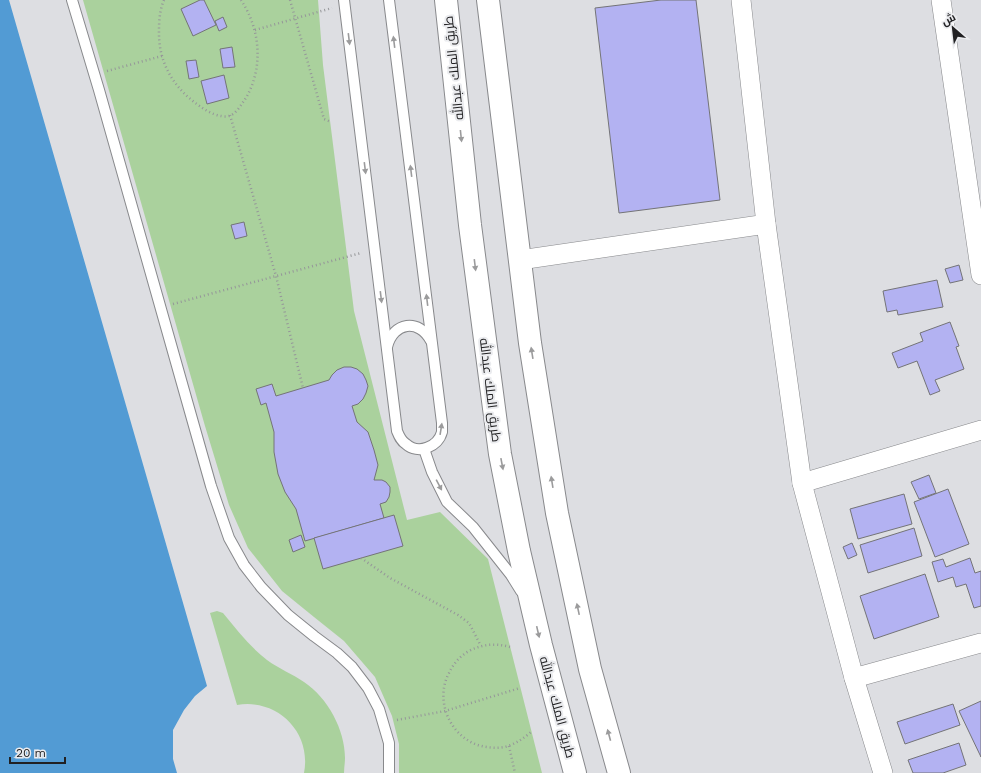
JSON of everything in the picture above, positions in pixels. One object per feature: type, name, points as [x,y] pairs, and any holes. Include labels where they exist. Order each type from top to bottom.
[{"type":"street","name":"طريق الملك عبدالله","points":[[446,0],[470,225],[500,454],[532,608],[575,773]]},
{"type":"street","points":[[488,0],[530,343],[557,513],[590,669],[619,773]]},
{"type":"street","points":[[741,0],[766,224],[802,483],[854,678],[883,773]]},
{"type":"street","points":[[942,0],[975,187],[981,275]]},
{"type":"street","points":[[520,260],[766,224]]},
{"type":"street","points":[[802,483],[981,430]]},
{"type":"street","points":[[854,678],[981,642]]},
{"type":"lane","points":[[72,0],[95,75],[211,486],[229,538],[244,565],[266,593],[288,615],[337,653],[352,667],[368,688],[380,709],[389,743],[389,773]]},
{"type":"lane","points":[[344,2],[397,431],[400,439],[407,446],[415,449],[424,449],[432,446],[438,440],[442,432],[442,423],[389,0]]},
{"type":"lane","points":[[387,349],[390,337],[404,326],[421,328],[428,334],[432,344]]},
{"type":"lane","points":[[385,332],[396,331]]},
{"type":"lane","points":[[424,449],[432,472],[447,502],[473,527],[511,575],[532,608]]},
{"type":"path","points":[[164,0],[159,22],[159,40],[162,56],[169,74],[179,89],[192,101],[206,111],[222,116],[230,115],[237,110],[247,95],[254,79],[258,62],[258,43],[255,30],[247,9],[241,0]]},
{"type":"path","points":[[290,0],[324,119],[331,122]]},
{"type":"path","points":[[255,30],[295,19],[344,2]]},
{"type":"path","points":[[95,75],[162,56]]},
{"type":"path","points":[[230,115],[276,276],[303,388]]},
{"type":"path","points":[[160,307],[375,249]]},
{"type":"path","points":[[361,558],[390,578],[458,614],[469,623],[481,646]]},
{"type":"path","points":[[510,647],[496,644],[481,646],[466,653],[457,660],[446,679],[443,689],[445,710],[455,730],[472,743],[482,746],[493,748],[508,746],[524,739],[531,732]]},
{"type":"path","points":[[384,723],[445,710],[520,688]]},
{"type":"path","points":[[508,746],[515,773]]},
{"type":"green space","points":[[83,0],[318,0],[323,65],[354,311],[407,520],[440,512],[488,559],[542,773],[399,773],[399,744],[392,716],[375,677],[344,641],[282,591],[248,548],[229,505],[205,426]]},
{"type":"green space","points":[[217,611],[223,613],[244,638],[261,655],[304,682],[321,697],[334,716],[342,737],[345,758],[344,773],[304,773],[305,758],[303,744],[297,732],[288,721],[278,713],[265,707],[252,704],[237,705],[210,613]]},
{"type":"water","points":[[0,0],[9,0],[207,686],[195,696],[184,710],[173,730],[173,759],[177,773],[0,773]]},
{"type":"building","points":[[200,0],[204,0],[216,25],[193,36],[181,9]]},
{"type":"building","points":[[661,0],[696,0],[720,200],[619,213],[595,8]]},
{"type":"building","points":[[223,17],[227,27],[219,31],[215,21]]},
{"type":"building","points":[[232,47],[235,67],[223,68],[220,49]]},
{"type":"building","points":[[196,60],[199,77],[189,79],[186,61]]},
{"type":"building","points":[[224,75],[229,98],[207,104],[201,81]]},
{"type":"building","points":[[244,222],[247,236],[235,239],[231,225]]},
{"type":"building","points":[[959,265],[963,280],[950,283],[945,269]]},
{"type":"building","points":[[937,280],[943,307],[898,315],[897,310],[887,312],[883,291]]},
{"type":"building","points":[[950,322],[959,346],[956,347],[964,369],[935,380],[940,391],[930,395],[917,361],[898,368],[892,353],[923,341],[920,333]]},
{"type":"building","points":[[344,367],[357,369],[363,374],[366,380],[368,386],[363,399],[358,404],[352,406],[357,422],[368,432],[374,450],[378,465],[374,480],[382,480],[386,482],[390,487],[389,497],[386,502],[380,504],[384,518],[305,541],[296,509],[285,492],[278,474],[274,452],[274,432],[266,403],[261,405],[256,389],[272,384],[276,396],[329,380],[337,370]]},
{"type":"building","points":[[929,475],[936,493],[919,499],[911,482]]},
{"type":"building","points":[[948,489],[969,544],[935,557],[914,502]]},
{"type":"building","points":[[904,494],[912,524],[858,539],[850,509]]},
{"type":"building","points":[[394,515],[403,546],[323,569],[314,538]]},
{"type":"building","points":[[914,528],[922,556],[868,573],[860,545]]},
{"type":"building","points":[[301,535],[305,547],[293,552],[289,540]]},
{"type":"building","points":[[852,543],[857,555],[848,559],[843,547]]},
{"type":"building","points":[[970,558],[975,573],[981,571],[981,606],[974,608],[966,584],[956,587],[953,577],[938,582],[932,562],[943,559],[946,567]]},
{"type":"building","points":[[925,574],[939,617],[874,639],[860,596]]},
{"type":"building","points":[[981,701],[981,757],[959,711]]},
{"type":"building","points":[[953,704],[960,725],[905,744],[897,722]]},
{"type":"building","points":[[959,743],[966,765],[943,773],[913,773],[908,760]]}]
